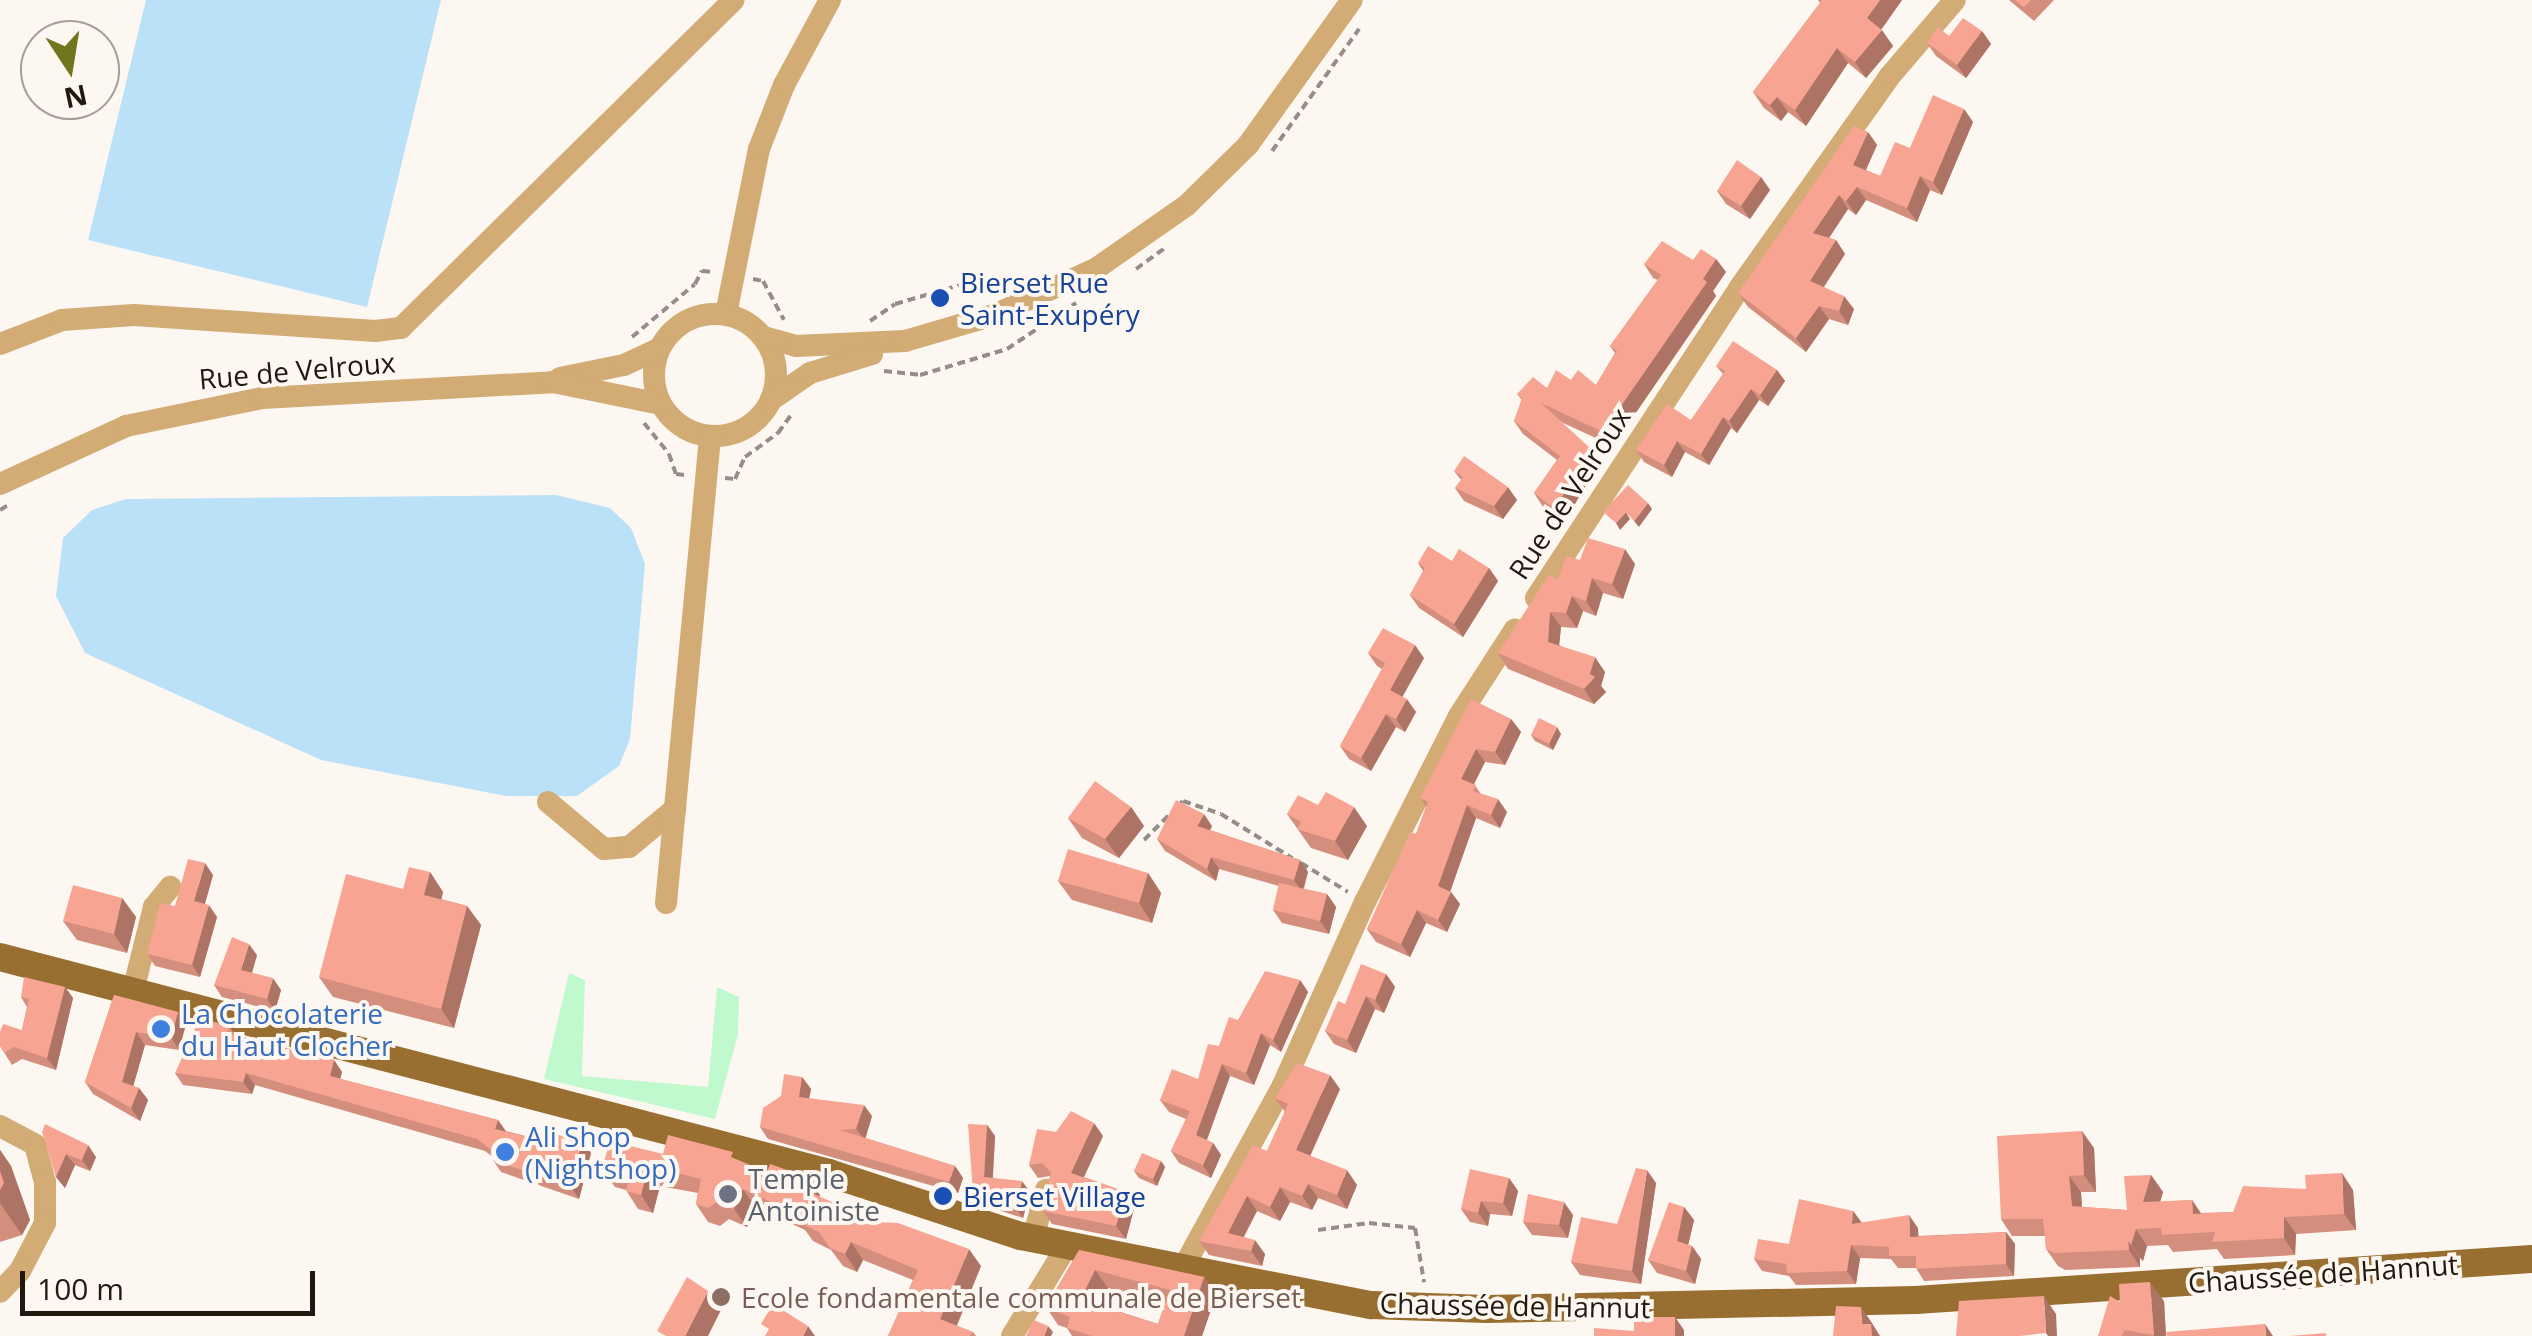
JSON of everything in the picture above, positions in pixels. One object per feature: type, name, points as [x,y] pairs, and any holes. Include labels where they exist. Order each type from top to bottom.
[{"type":"main road","name":"Chaussée de Hannut","points":[[0,957],[829,1173],[1033,1239],[1372,1305],[1916,1300],[2532,1258]]},
{"type":"street","points":[[0,344],[62,320],[134,315],[375,332],[401,328],[734,0]]},
{"type":"street","points":[[726,314],[759,149],[784,85],[830,0]]},
{"type":"street","points":[[887,345],[796,346],[763,337],[726,314],[687,320],[659,348],[654,386],[661,404],[682,426],[710,436],[740,431],[771,400],[810,373],[1027,302],[1152,232],[1248,145],[1352,0]]},
{"type":"street","name":"Rue de Velroux","points":[[1183,1268],[1283,1086],[1365,902],[1459,716],[1740,287],[1889,77],[1955,0]]},
{"type":"street","points":[[763,337],[776,367],[771,400]]},
{"type":"street","name":"Rue de Velroux","points":[[554,382],[659,348]]},
{"type":"street","name":"Rue de Velroux","points":[[0,484],[96,437],[192,408],[297,395],[554,382],[661,404]]},
{"type":"street","points":[[666,903],[710,436]]},
{"type":"street","points":[[548,802],[604,850],[628,846],[675,809]]},
{"type":"street","points":[[133,991],[154,908],[170,887]]},
{"type":"street","points":[[0,1126],[35,1144],[45,1182],[45,1223],[1,1292]]},
{"type":"street","points":[[1033,1239],[1046,1190]]},
{"type":"street","points":[[1012,1336],[1067,1246]]},
{"type":"path","points":[[628,340],[695,284],[702,270]]},
{"type":"path","points":[[762,280],[770,304],[791,324]]},
{"type":"path","points":[[866,324],[895,304],[982,280]]},
{"type":"path","points":[[632,414],[664,445],[676,474]]},
{"type":"path","points":[[0,510],[24,496]]},
{"type":"path","points":[[1144,840],[1182,801],[1221,814],[1365,902]]},
{"type":"path","points":[[1318,1230],[1369,1223],[1416,1228],[1428,1307]]},
{"type":"green space","points":[[569,973],[585,980],[582,1076],[708,1087],[717,987],[739,997],[738,1034],[715,1119],[544,1079]]},
{"type":"water","points":[[146,0],[441,0],[367,307],[88,240]]},
{"type":"water","points":[[556,495],[610,508],[631,528],[645,564],[630,739],[619,766],[577,796],[506,796],[321,760],[85,653],[56,596],[63,538],[92,510],[126,499]]},
{"type":"building","points":[[1822,0],[1880,0],[1867,18],[1882,30],[1855,62],[1837,48],[1795,110],[1777,97],[1770,105],[1753,92]]},
{"type":"building","points":[[1963,18],[1982,31],[1957,65],[1927,43],[1938,27],[1949,36]]},
{"type":"building","points":[[1933,95],[1964,109],[1933,182],[1920,176],[1907,208],[1857,187],[1846,201],[1839,195],[1813,233],[1836,240],[1810,281],[1844,296],[1839,311],[1819,306],[1796,338],[1738,293],[1854,126],[1868,132],[1853,165],[1880,176],[1895,142],[1910,148]]},
{"type":"building","points":[[1737,160],[1761,177],[1741,206],[1717,191]]},
{"type":"building","points":[[1662,241],[1693,260],[1701,249],[1716,259],[1703,279],[1707,282],[1603,432],[1541,403],[1590,448],[1555,509],[1534,493],[1560,456],[1514,421],[1522,398],[1517,394],[1533,377],[1547,388],[1556,370],[1571,380],[1578,370],[1596,385],[1617,351],[1610,346],[1661,275],[1644,264]]},
{"type":"building","points":[[1733,341],[1777,370],[1760,395],[1751,389],[1729,421],[1723,417],[1701,454],[1677,441],[1664,465],[1636,450],[1667,404],[1691,420],[1725,371],[1716,366]]},
{"type":"building","points":[[1464,456],[1508,487],[1494,506],[1455,488],[1463,477],[1454,471]]},
{"type":"building","points":[[1628,485],[1648,503],[1634,521],[1626,512],[1616,523],[1603,512]]},
{"type":"building","points":[[1588,538],[1625,549],[1612,584],[1592,578],[1586,601],[1572,596],[1566,613],[1550,612],[1548,642],[1595,657],[1590,674],[1595,677],[1584,689],[1498,653],[1549,575],[1558,579],[1566,556],[1580,560]]},
{"type":"building","points":[[1428,546],[1452,561],[1459,549],[1489,568],[1454,624],[1410,595],[1425,568],[1418,563]]},
{"type":"building","points":[[1383,628],[1415,645],[1390,690],[1407,699],[1396,719],[1386,714],[1361,758],[1340,746],[1385,663],[1368,653]]},
{"type":"building","points":[[1471,699],[1511,719],[1495,752],[1476,749],[1461,779],[1476,785],[1473,791],[1498,799],[1491,815],[1467,805],[1438,886],[1451,892],[1438,920],[1417,910],[1401,944],[1367,929],[1410,832],[1416,834],[1428,802],[1420,798]]},
{"type":"building","points":[[1539,718],[1557,727],[1549,744],[1531,735]]},
{"type":"building","points":[[1095,781],[1131,807],[1105,839],[1068,818]]},
{"type":"building","points":[[1326,792],[1354,807],[1335,841],[1297,829],[1301,822],[1287,814],[1298,795],[1318,805]]},
{"type":"building","points":[[1176,800],[1204,814],[1197,826],[1300,860],[1294,880],[1211,857],[1207,869],[1157,839]]},
{"type":"building","points":[[1068,849],[1148,873],[1139,903],[1058,881]]},
{"type":"building","points":[[188,859],[205,863],[194,901],[209,905],[192,965],[147,954],[160,903],[175,906]]},
{"type":"building","points":[[409,867],[430,872],[424,895],[467,906],[441,1009],[319,977],[346,874],[403,889]]},
{"type":"building","points":[[1279,883],[1327,894],[1320,921],[1273,910]]},
{"type":"building","points":[[73,885],[122,898],[114,934],[63,921]]},
{"type":"building","points":[[232,937],[249,944],[241,970],[273,978],[267,999],[214,985]]},
{"type":"building","points":[[1361,964],[1386,974],[1375,1000],[1366,996],[1347,1040],[1325,1031],[1338,1001],[1345,1004]]},
{"type":"building","points":[[1265,971],[1300,980],[1273,1040],[1261,1033],[1246,1073],[1222,1064],[1196,1135],[1213,1143],[1203,1165],[1171,1151],[1190,1111],[1160,1100],[1172,1069],[1198,1079],[1208,1044],[1219,1046],[1229,1017],[1238,1020]]},
{"type":"building","points":[[24,977],[65,987],[47,1058],[14,1047],[4,1053],[0,1046],[3,1024],[22,1030],[29,999],[21,997]]},
{"type":"building","points":[[114,995],[178,1012],[171,1037],[136,1032],[122,1082],[139,1088],[131,1108],[85,1082]]},
{"type":"building","points":[[200,1018],[229,1026],[227,1033],[334,1060],[330,1076],[498,1120],[495,1129],[544,1141],[547,1132],[582,1141],[571,1187],[493,1160],[494,1152],[477,1139],[246,1073],[243,1082],[175,1073]]},
{"type":"building","points":[[1297,1063],[1330,1075],[1296,1150],[1347,1170],[1337,1195],[1308,1184],[1302,1196],[1280,1187],[1270,1207],[1247,1196],[1228,1233],[1255,1240],[1251,1251],[1199,1241],[1253,1145],[1267,1151],[1288,1104],[1275,1098]]},
{"type":"building","points":[[784,1074],[802,1077],[799,1097],[864,1105],[856,1129],[840,1130],[955,1166],[949,1182],[760,1127],[763,1108],[781,1096]]},
{"type":"building","points":[[1071,1111],[1094,1123],[1071,1173],[1126,1192],[1116,1226],[1043,1211],[1051,1172],[1042,1163],[1029,1165],[1037,1129],[1056,1132]]},
{"type":"building","points":[[45,1124],[88,1145],[82,1160],[66,1154],[56,1177],[42,1132]]},
{"type":"building","points":[[968,1124],[987,1125],[984,1177],[1022,1181],[1015,1207],[990,1199],[992,1192],[973,1193]]},
{"type":"building","points":[[2082,1131],[2084,1175],[2069,1176],[2072,1206],[2127,1210],[2124,1176],[2151,1175],[2143,1202],[2192,1200],[2193,1214],[2233,1212],[2243,1186],[2306,1189],[2305,1175],[2342,1173],[2344,1214],[2284,1217],[2284,1238],[2212,1242],[2215,1232],[2162,1235],[2161,1228],[2136,1229],[2131,1245],[2128,1241],[2129,1250],[2054,1253],[2046,1249],[2043,1219],[2001,1219],[1997,1136]]},
{"type":"building","points":[[668,1135],[733,1152],[731,1157],[767,1172],[770,1164],[807,1177],[803,1189],[876,1222],[898,1223],[969,1249],[940,1319],[973,1332],[970,1336],[888,1336],[918,1270],[851,1242],[845,1254],[830,1248],[819,1232],[801,1223],[803,1217],[743,1189],[734,1209],[717,1202],[708,1208],[696,1204],[701,1179],[648,1168],[641,1195],[626,1191],[630,1176],[602,1169],[610,1141],[663,1154]]},
{"type":"building","points":[[1142,1153],[1161,1161],[1153,1179],[1134,1171]]},
{"type":"building","points":[[1636,1168],[1647,1170],[1632,1271],[1571,1262],[1581,1217],[1617,1224]]},
{"type":"building","points":[[1470,1169],[1509,1178],[1503,1203],[1481,1201],[1478,1213],[1461,1209]]},
{"type":"building","points":[[1528,1194],[1564,1202],[1559,1225],[1523,1222]]},
{"type":"building","points":[[1799,1199],[1853,1211],[1852,1224],[1909,1215],[1910,1237],[2006,1232],[2006,1264],[1916,1269],[1916,1256],[1889,1256],[1889,1247],[1851,1245],[1847,1271],[1787,1273],[1786,1264],[1754,1259],[1758,1239],[1789,1244]]},
{"type":"building","points":[[1669,1202],[1684,1207],[1677,1241],[1692,1246],[1686,1271],[1648,1260]]},
{"type":"building","points":[[1079,1250],[1204,1277],[1184,1336],[1092,1336],[1067,1328],[1070,1317],[1046,1307]],"holes":[[[1095,1270],[1170,1290],[1158,1324],[1080,1300]]]},
{"type":"building","points":[[687,1277],[708,1291],[685,1336],[666,1336],[657,1331]]},
{"type":"building","points":[[2150,1282],[2154,1335],[2124,1330],[2122,1336],[2098,1336],[2110,1296],[2120,1302],[2119,1284]]},
{"type":"building","points":[[2044,1296],[2046,1333],[1956,1336],[1959,1301]]},
{"type":"building","points":[[773,1304],[808,1326],[803,1336],[765,1336],[769,1329],[761,1324]]},
{"type":"building","points":[[1836,1306],[1861,1307],[1862,1324],[1871,1324],[1872,1336],[1833,1336]]},
{"type":"building","points":[[1634,1317],[1675,1317],[1675,1336],[1594,1336],[1594,1328],[1634,1331]]},
{"type":"building","points":[[1034,1320],[1048,1326],[1044,1336],[1026,1336]]},
{"type":"building","points":[[2265,1324],[2266,1336],[2167,1336],[2166,1332]]},
{"type":"place","name":"Bierset Rue Saint-Exupéry","points":[[940,298]]},
{"type":"place","name":"La Chocolaterie du Haut Clocher","points":[[161,1029]]},
{"type":"place","name":"Ali Shop (Nightshop)","points":[[505,1152]]},
{"type":"place","name":"Temple Antoiniste","points":[[728,1194]]},
{"type":"place","name":"Bierset Village","points":[[943,1196]]},
{"type":"place","name":"Ecole fondamentale communale de Bierset","points":[[721,1297]]}]
